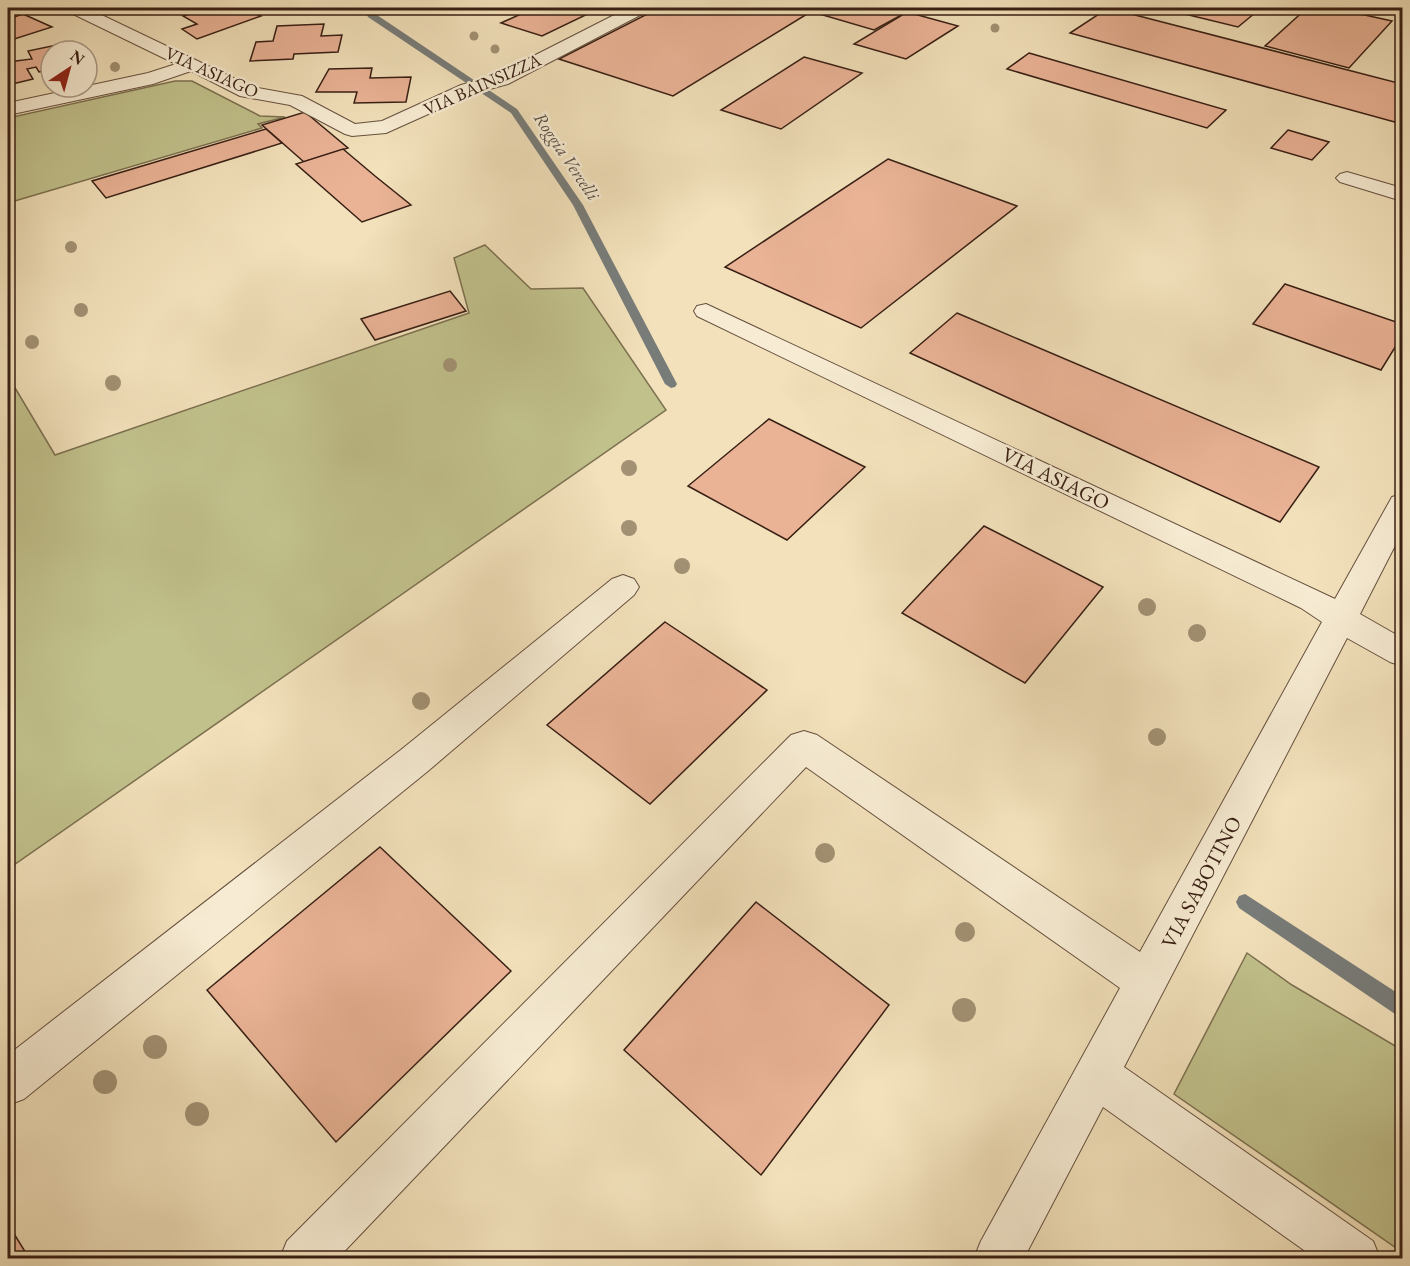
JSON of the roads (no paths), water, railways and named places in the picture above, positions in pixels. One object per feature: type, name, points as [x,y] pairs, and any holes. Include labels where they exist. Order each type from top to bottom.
[{"type":"street","name":"VIA ASIAGO","points":[[75,8],[247,92],[295,100],[352,130]]},
{"type":"street","name":"VIA BAINSIZZA","points":[[352,130],[386,127],[468,89],[501,80],[640,8]]},
{"type":"street","points":[[8,109],[153,78],[192,65]]},
{"type":"street","points":[[1347,178],[1402,195]]},
{"type":"street","name":"VIA ASIAGO","points":[[706,311],[1301,595],[1402,652]]},
{"type":"street","name":"VIA SABOTINO","points":[[998,1258],[1402,504]]},
{"type":"street","points":[[8,1083],[415,760],[623,587]]},
{"type":"street","points":[[304,1258],[804,746],[1147,982]]},
{"type":"street","points":[[1097,1075],[1356,1258]]},
{"type":"waterway","name":"Roggia Vercelli","points":[[366,8],[371,15],[514,111],[578,205],[671,384]]},
{"type":"waterway","name":"Roggia Vercelli","points":[[1245,902],[1402,1007]]}]
